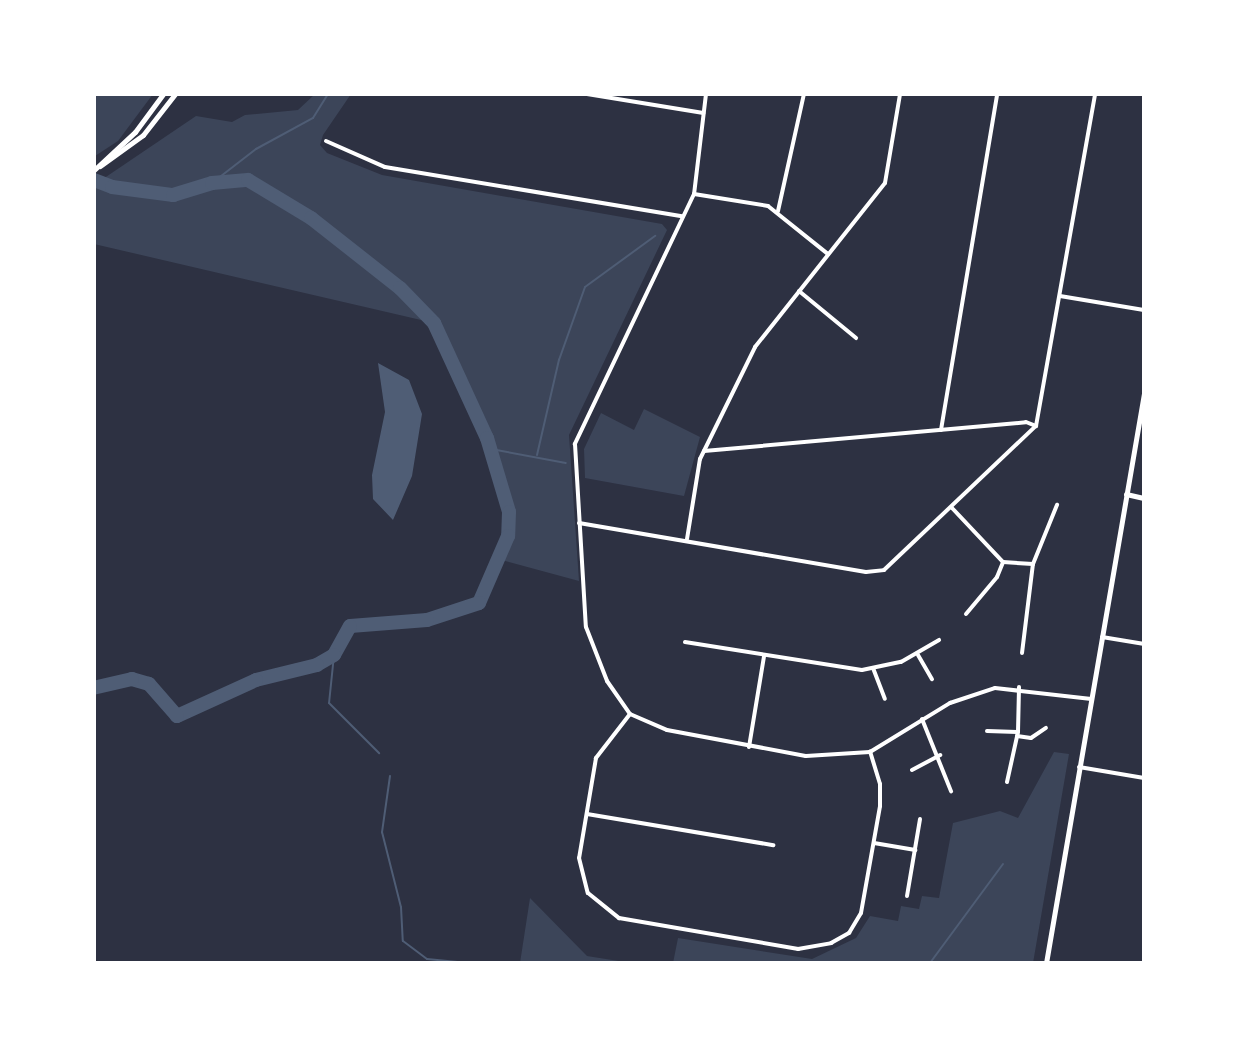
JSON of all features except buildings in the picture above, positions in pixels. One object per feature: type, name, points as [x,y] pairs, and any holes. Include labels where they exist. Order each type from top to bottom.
[{"type":"street","points":[[97,168],[135,132],[163,94]]},
{"type":"street","points":[[97,168],[143,135],[175,94]]},
{"type":"street","points":[[587,94],[703,113]]},
{"type":"street","points":[[706,94],[694,194],[575,444],[590,646],[630,714],[692,737],[820,756],[870,752],[969,694],[1019,687],[1091,699]]},
{"type":"street","points":[[778,211],[804,94]]},
{"type":"street","points":[[687,540],[704,451],[755,347],[885,183],[900,94]]},
{"type":"street","points":[[941,430],[997,94]]},
{"type":"street","points":[[579,523],[866,572],[884,570],[1036,426],[1095,94]]},
{"type":"street","points":[[326,141],[385,167],[682,216]]},
{"type":"street","points":[[694,194],[778,211],[828,254]]},
{"type":"street","points":[[799,290],[856,338]]},
{"type":"street","points":[[1060,296],[1144,310]]},
{"type":"street","points":[[1046,963],[1144,393]]},
{"type":"street","points":[[704,451],[1026,422],[1036,426]]},
{"type":"street","points":[[1126,494],[1144,498]]},
{"type":"street","points":[[1022,653],[1033,564],[1057,505]]},
{"type":"street","points":[[952,508],[1003,562],[1033,564]]},
{"type":"street","points":[[966,614],[997,577],[1003,562]]},
{"type":"street","points":[[1102,637],[1144,644]]},
{"type":"street","points":[[685,642],[838,669],[873,668],[918,655],[939,640]]},
{"type":"street","points":[[918,655],[932,679]]},
{"type":"street","points":[[749,747],[764,656]]},
{"type":"street","points":[[873,668],[885,699]]},
{"type":"street","points":[[1007,782],[1018,734],[1019,687]]},
{"type":"street","points":[[630,714],[596,758],[579,858],[582,878],[603,910],[619,918],[798,949],[817,949],[849,933],[861,913],[874,843],[880,784],[870,752]]},
{"type":"street","points":[[922,719],[940,755],[951,791]]},
{"type":"street","points":[[987,731],[1031,738],[1046,728]]},
{"type":"street","points":[[912,770],[940,755]]},
{"type":"street","points":[[1079,767],[1144,778]]},
{"type":"street","points":[[587,814],[773,845]]},
{"type":"street","points":[[907,896],[920,819]]},
{"type":"street","points":[[874,843],[915,850]]},
{"type":"shaded area","points":[[94,94],[153,94],[118,141],[95,156]]},
{"type":"shaded area","points":[[315,94],[351,94],[323,135],[320,145],[327,153],[382,175],[662,224],[667,230],[569,435],[579,581],[498,559],[508,535],[504,486],[434,323],[94,244],[94,185],[196,116],[232,122],[245,115],[298,110]]},
{"type":"shaded area","points":[[378,363],[409,380],[422,414],[412,476],[393,520],[373,499],[372,475],[385,412]]},
{"type":"shaded area","points":[[644,409],[700,437],[684,496],[585,478],[584,449],[601,413],[634,430]]},
{"type":"shaded area","points":[[1054,752],[1069,754],[1033,963],[673,963],[678,938],[812,959],[856,938],[870,916],[898,921],[901,906],[919,909],[922,896],[939,898],[953,823],[1000,811],[1018,818]]},
{"type":"shaded area","points":[[530,898],[587,956],[631,963],[520,963]]},
{"type":"waterway","points":[[212,183],[256,149],[313,118],[328,94]]},
{"type":"waterway","points":[[94,180],[112,187],[173,195],[212,183],[248,180],[311,218],[400,288],[434,323],[487,438],[509,512],[508,536],[479,603],[427,620],[350,626],[334,655],[317,665],[256,680],[177,716],[149,684],[132,679],[94,688]]},
{"type":"waterway","points":[[537,455],[559,360],[585,287],[655,236]]},
{"type":"waterway","points":[[491,449],[566,463]]},
{"type":"waterway","points":[[334,655],[329,703],[379,753]]},
{"type":"waterway","points":[[390,776],[382,832],[401,907],[403,941],[427,959],[468,963]]},
{"type":"waterway","points":[[930,963],[1003,864]]}]
